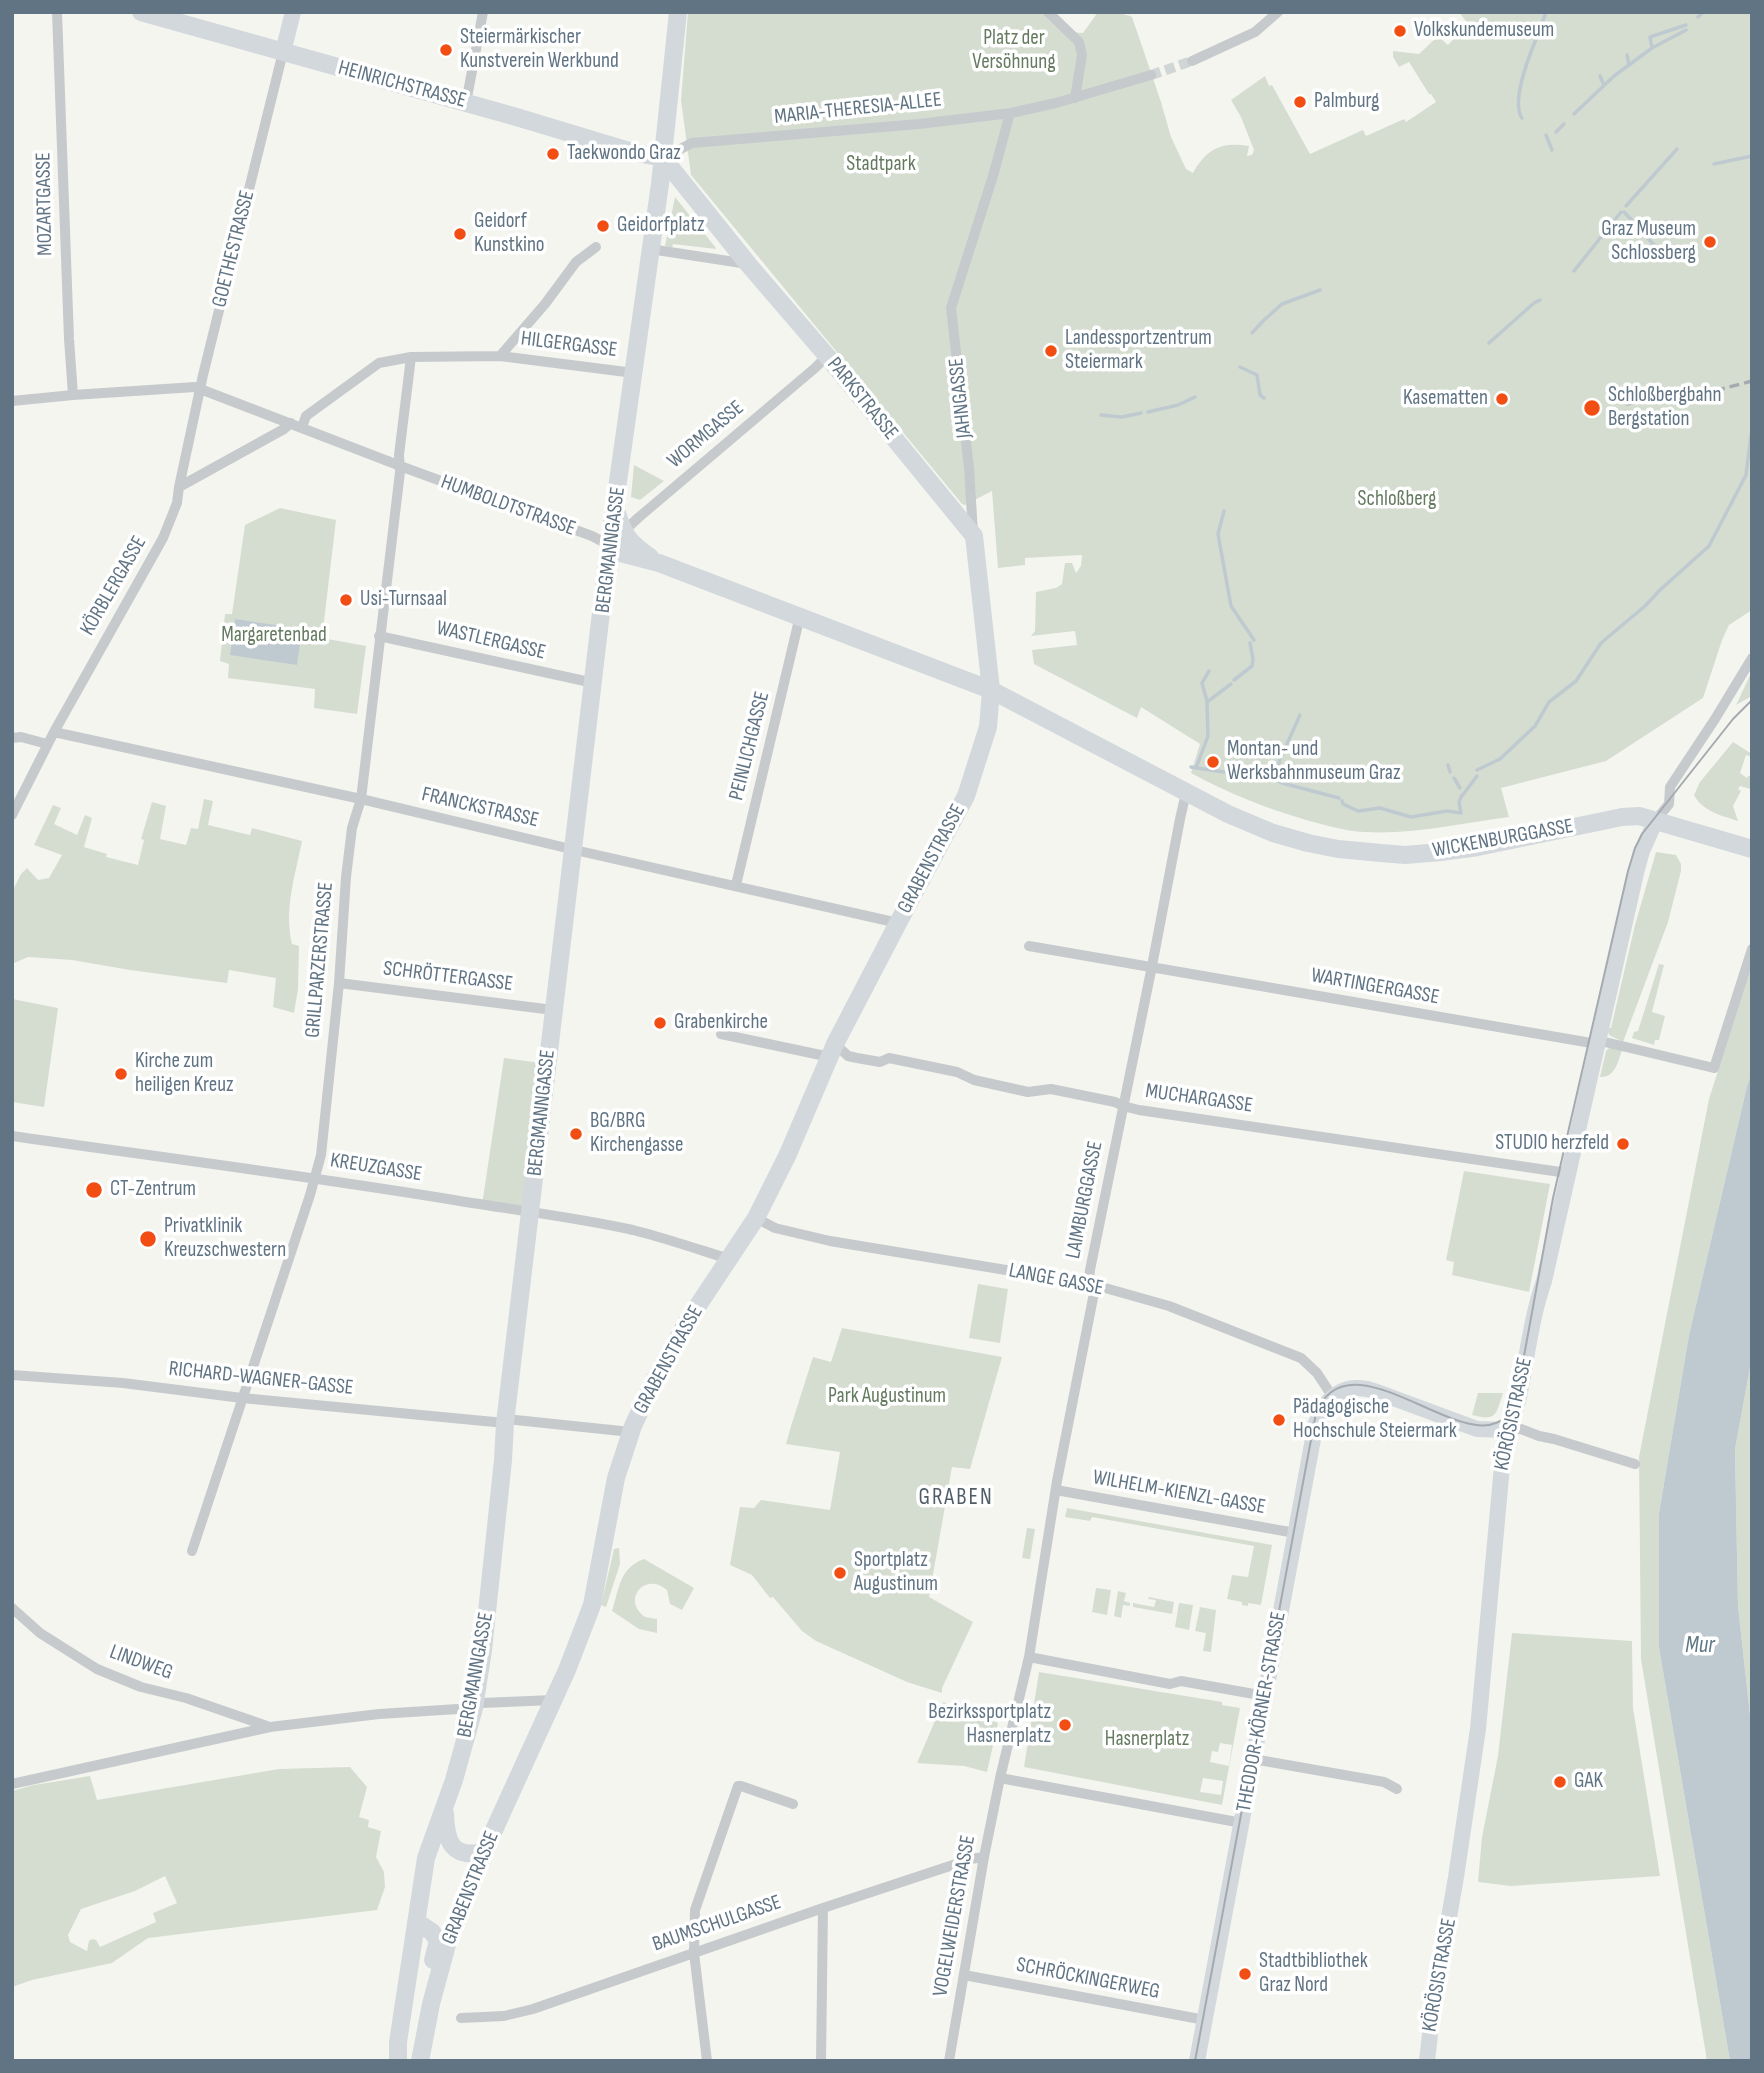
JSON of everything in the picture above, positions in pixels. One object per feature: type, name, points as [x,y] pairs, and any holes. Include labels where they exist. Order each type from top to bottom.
[{"type":"main road","name":"HEINRICHSTRASSE","points":[[141,12],[578,134],[633,152],[663,158]]},
{"type":"main road","name":"GOETHESTRASSE","points":[[283,52],[293,12]]},
{"type":"main road","name":"BERGMANNGASSE","points":[[398,2061],[398,2042],[426,1858],[445,1809],[474,1708],[483,1650],[553,1010],[575,850],[609,545],[663,158],[678,12]]},
{"type":"main road","name":"PARKSTRASSE","points":[[663,158],[974,536]]},
{"type":"main road","points":[[616,509],[623,532],[640,550],[659,562]]},
{"type":"main road","name":"JAHNGASSE","points":[[974,536],[991,690]]},
{"type":"main road","name":"HUMBOLDTSTRASSE","points":[[609,545],[620,553],[659,562],[991,690]]},
{"type":"main road","name":"WICKENBURGGASSE","points":[[991,690],[1228,814],[1273,833],[1308,843],[1338,849],[1393,854],[1441,852],[1639,816],[1752,849]]},
{"type":"main road","name":"GRABENSTRASSE","points":[[420,2061],[447,1941],[484,1852],[567,1670],[592,1605],[616,1478],[631,1433],[655,1379],[687,1322],[756,1218],[788,1154],[833,1051],[966,796],[988,727],[991,690]]},
{"type":"main road","name":"KÖRÖSISTRASSE","points":[[1427,2061],[1478,1729],[1506,1430],[1518,1402],[1537,1302],[1636,873],[1642,851],[1656,820]]},
{"type":"main road","points":[[1332,1396],[1340,1391],[1360,1388],[1477,1429],[1506,1430]]},
{"type":"main road","name":"THEODOR-KÖRNER-STRASSE","points":[[1197,2061],[1316,1423],[1332,1396]]},
{"type":"main road","points":[[445,1809],[449,1842],[458,1851],[471,1855],[484,1852]]},
{"type":"main road","points":[[417,1922],[438,1941],[426,1993],[429,2012]]},
{"type":"street","name":"MOZARTGASSE","points":[[57,12],[73,395]]},
{"type":"street","points":[[466,103],[483,12]]},
{"type":"street","points":[[1048,12],[1079,42],[1082,55],[1075,98]]},
{"type":"street","points":[[1192,61],[1255,32],[1278,12]]},
{"type":"street","name":"GOETHESTRASSE","points":[[179,487],[200,388],[283,52]]},
{"type":"street","name":"MARIA-THERESIA-ALLEE","points":[[663,158],[692,143],[906,125],[1010,113],[1075,98],[1151,75]]},
{"type":"street","name":"JAHNGASSE","points":[[974,536],[951,308],[1010,113]]},
{"type":"street","points":[[302,427],[306,416],[379,363],[411,357],[500,355],[545,304],[576,262],[596,247]]},
{"type":"street","points":[[650,249],[748,264]]},
{"type":"street","name":"HILGERGASSE","points":[[500,355],[634,373]]},
{"type":"street","name":"WORMGASSE","points":[[609,545],[827,356]]},
{"type":"street","name":"GRILLPARZERSTRASSE","points":[[192,1551],[321,1155],[339,983],[346,877],[352,828],[360,799],[400,472],[398,465],[411,357]]},
{"type":"street","name":"HUMBOLDTSTRASSE","points":[[12,401],[187,386],[200,388],[609,545]]},
{"type":"street","points":[[179,487],[284,429],[291,422]]},
{"type":"street","name":"KÖRBLERGASSE","points":[[12,815],[47,744],[163,538],[173,515],[179,487]]},
{"type":"street","name":"PEINLICHGASSE","points":[[736,885],[800,616]]},
{"type":"street","name":"WASTLERGASSE","points":[[379,636],[594,683]]},
{"type":"street","points":[[1656,820],[1668,804],[1670,787],[1752,658]]},
{"type":"street","name":"FRANCKSTRASSE","points":[[54,732],[360,799],[898,923]]},
{"type":"street","points":[[12,738],[21,737],[47,744]]},
{"type":"street","name":"LAIMBURGGASSE","points":[[1030,1657],[1056,1490],[1094,1293],[1090,1270],[1186,793]]},
{"type":"street","name":"WARTINGERGASSE","points":[[1029,947],[1152,966],[1461,1022],[1597,1044],[1605,1042],[1714,1068],[1752,949]]},
{"type":"street","name":"SCHRÖTTERGASSE","points":[[339,983],[553,1010]]},
{"type":"street","name":"MUCHARGASSE","points":[[721,1034],[833,1051],[880,1062],[889,1058],[957,1072],[974,1080],[1028,1092],[1051,1089],[1118,1102],[1139,1110],[1567,1173]]},
{"type":"street","name":"KREUZGASSE","points":[[12,1136],[315,1177],[631,1230],[729,1259]]},
{"type":"street","name":"LANGE GASSE","points":[[756,1218],[775,1228],[830,1241],[1091,1284],[1169,1306],[1301,1358],[1317,1373],[1332,1396]]},
{"type":"street","name":"RICHARD-WAGNER-GASSE","points":[[12,1375],[123,1383],[242,1398],[631,1433]]},
{"type":"street","points":[[1506,1430],[1521,1429],[1635,1464]]},
{"type":"street","name":"WILHELM-KIENZL-GASSE","points":[[1056,1490],[1295,1533]]},
{"type":"street","name":"LINDWEG","points":[[12,1608],[40,1633],[97,1668],[141,1687],[186,1698],[270,1727]]},
{"type":"street","points":[[1242,1823],[1000,1778],[1030,1657],[1170,1684],[1181,1681],[1265,1696]]},
{"type":"street","name":"LINDWEG","points":[[12,1784],[270,1727],[379,1714],[474,1708],[482,1703],[553,1700]]},
{"type":"street","points":[[1253,1759],[1384,1782],[1397,1789]]},
{"type":"street","name":"VOGELWEIDERSTRASSE","points":[[949,2061],[1000,1778]]},
{"type":"street","points":[[707,2061],[694,1953],[695,1910],[738,1786],[793,1804]]},
{"type":"street","name":"BAUMSCHULGASSE","points":[[461,2018],[504,2016],[533,2009],[823,1908],[984,1857]]},
{"type":"street","points":[[821,2061],[823,1908]]},
{"type":"street","name":"SCHRÖCKINGERWEG","points":[[964,1975],[1205,2020]]},
{"type":"green space","name":"Schloßberg","points":[[688,12],[1048,12],[1068,32],[1083,33],[1098,12],[1116,12],[1130,16],[1171,137],[1186,169],[1193,173],[1210,152],[1223,146],[1249,146],[1247,156],[1252,155],[1254,150],[1231,100],[1265,76],[1310,154],[1363,130],[1366,136],[1404,119],[1406,122],[1436,102],[1409,62],[1399,67],[1393,57],[1393,51],[1419,54],[1438,36],[1448,45],[1468,24],[1459,12],[1752,12],[1752,610],[1729,625],[1703,698],[1606,761],[1501,788],[1509,817],[1437,828],[1382,832],[1335,828],[1262,805],[1191,773],[1200,744],[1141,707],[1137,718],[1034,664],[1032,650],[1077,645],[1075,631],[1031,636],[1035,631],[1036,592],[1062,584],[1065,563],[1072,563],[1076,573],[1081,566],[1082,555],[1025,558],[1025,565],[998,568],[992,491],[965,505],[962,504],[691,175],[681,100]]},
{"type":"green space","points":[[675,197],[716,249],[673,244],[672,248],[665,246]]},
{"type":"green space","points":[[634,465],[664,481],[640,500],[631,497]]},
{"type":"green space","name":"Margaretenbad","points":[[280,508],[336,520],[322,638],[366,646],[357,714],[314,708],[315,689],[228,678],[229,664],[220,661],[225,614],[232,614],[245,525]]},
{"type":"green space","points":[[1752,671],[1752,696],[1736,705]]},
{"type":"green space","points":[[1733,742],[1752,754],[1752,757],[1746,755],[1740,773],[1747,778],[1752,776],[1750,789],[1740,786],[1738,789],[1741,791],[1733,806],[1738,821],[1707,809],[1694,795],[1700,782]]},
{"type":"green space","points":[[204,799],[213,801],[208,825],[250,835],[252,828],[302,841],[291,892],[289,918],[292,944],[299,946],[298,989],[294,1013],[273,1007],[276,978],[229,970],[227,983],[72,960],[28,957],[12,964],[12,892],[27,868],[38,880],[49,878],[62,855],[34,845],[53,805],[61,808],[54,824],[77,835],[85,815],[92,818],[84,847],[107,854],[106,857],[138,865],[144,840],[141,839],[152,802],[166,806],[160,839],[186,845],[191,828],[198,829]]},
{"type":"green space","points":[[1656,852],[1676,855],[1681,871],[1668,922],[1623,1042],[1609,1035],[1607,1028],[1611,1028],[1635,925]]},
{"type":"green space","points":[[1659,964],[1664,965],[1652,1012],[1665,1016],[1659,1040],[1655,1040],[1654,1045],[1632,1038],[1634,1032],[1638,1031]]},
{"type":"green space","points":[[1752,965],[1752,1071],[1689,1335],[1659,1513],[1659,1648],[1730,2061],[1707,2061],[1641,1659],[1639,1457],[1709,1099]]},
{"type":"green space","points":[[12,999],[58,1008],[44,1107],[12,1102]]},
{"type":"green space","points":[[1610,1047],[1622,1050],[1612,1072],[1600,1077],[1606,1051]]},
{"type":"green space","points":[[504,1058],[548,1064],[531,1213],[482,1205]]},
{"type":"green space","points":[[1464,1171],[1550,1184],[1529,1292],[1452,1275],[1454,1262],[1446,1260]]},
{"type":"green space","points":[[978,1284],[1008,1289],[1000,1343],[969,1338]]},
{"type":"green space","name":"Sportplatz Augustinum","points":[[842,1328],[1002,1357],[970,1469],[952,1467],[929,1597],[973,1622],[942,1693],[907,1682],[816,1641],[802,1631],[773,1597],[770,1598],[752,1575],[730,1565],[740,1507],[754,1508],[761,1500],[830,1510],[840,1452],[786,1444],[813,1357],[831,1362]]},
{"type":"green space","points":[[1752,1357],[1752,1733],[1738,1606],[1735,1449]]},
{"type":"green space","points":[[1478,1393],[1503,1393],[1497,1411],[1491,1417],[1472,1415]]},
{"type":"green space","points":[[1067,1508],[1272,1545],[1261,1605],[1242,1605],[1242,1602],[1227,1599],[1232,1575],[1248,1577],[1254,1546],[1092,1517],[1090,1521],[1065,1517]]},
{"type":"green space","points":[[1027,1528],[1035,1529],[1030,1559],[1022,1558]]},
{"type":"green space","points":[[619,1548],[620,1564],[606,1607],[601,1605],[614,1549]]},
{"type":"green space","points":[[644,1559],[694,1588],[682,1610],[670,1604],[667,1590],[659,1585],[651,1584],[639,1590],[635,1603],[645,1617],[657,1619],[657,1633],[639,1629],[612,1611],[625,1574],[629,1568]]},
{"type":"green space","points":[[1096,1588],[1111,1590],[1107,1615],[1092,1612]]},
{"type":"green space","points":[[1118,1591],[1126,1593],[1124,1601],[1130,1603],[1130,1606],[1123,1605],[1121,1618],[1114,1616]]},
{"type":"green space","points":[[1149,1597],[1174,1602],[1172,1614],[1133,1607],[1133,1603],[1154,1607],[1156,1600],[1148,1599]]},
{"type":"green space","points":[[1179,1603],[1193,1605],[1189,1630],[1175,1627]]},
{"type":"green space","points":[[1200,1607],[1216,1610],[1211,1652],[1203,1651],[1206,1633],[1195,1631]]},
{"type":"green space","name":"GAK","points":[[1512,1633],[1632,1641],[1633,1708],[1660,1876],[1511,1886],[1478,1882],[1482,1837],[1498,1756]]},
{"type":"green space","name":"Hasnerplatz","points":[[1039,1672],[1222,1702],[1222,1705],[1240,1708],[1222,1805],[1024,1767]],"holes":[[[1220,1743],[1232,1745],[1229,1766],[1210,1762],[1212,1751],[1218,1752]],[[1203,1778],[1223,1781],[1221,1795],[1200,1792]]]},
{"type":"green space","points":[[943,1702],[998,1723],[987,1772],[964,1766],[917,1763]]},
{"type":"green space","points":[[350,1767],[367,1787],[359,1817],[369,1820],[368,1827],[381,1831],[376,1857],[384,1872],[385,1887],[377,1910],[148,1938],[112,1963],[32,1980],[12,1987],[12,1791],[90,1776],[97,1800],[279,1769]],"holes":[[[165,1876],[177,1903],[153,1913],[156,1922],[100,1947],[96,1940],[92,1939],[87,1951],[70,1942],[68,1935],[81,1909],[135,1891]]]},
{"type":"water","points":[[235,619],[302,629],[297,665],[230,655]]},
{"type":"water","name":"Mur","points":[[1752,1071],[1752,1357],[1735,1449],[1738,1606],[1752,1733],[1752,2061],[1730,2061],[1659,1648],[1659,1513],[1689,1335]]},
{"type":"waterway","points":[[1542,23],[1546,12]]},
{"type":"waterway","points":[[1698,17],[1703,12]]},
{"type":"waterway","points":[[1652,48],[1650,37],[1686,25]]},
{"type":"waterway","points":[[1574,114],[1614,76],[1652,48],[1686,30]]},
{"type":"waterway","points":[[1522,118],[1518,100],[1520,88],[1539,32]]},
{"type":"waterway","points":[[1627,55],[1629,65]]},
{"type":"waterway","points":[[1600,76],[1604,85]]},
{"type":"waterway","points":[[1556,132],[1564,124]]},
{"type":"waterway","points":[[1546,135],[1552,150]]},
{"type":"waterway","points":[[1626,206],[1677,149]]},
{"type":"waterway","points":[[1714,164],[1752,156]]},
{"type":"waterway","points":[[1574,271],[1621,212]]},
{"type":"waterway","points":[[1624,212],[1641,230]]},
{"type":"waterway","points":[[1644,234],[1657,248]]},
{"type":"waterway","points":[[1252,333],[1282,304],[1320,290]]},
{"type":"waterway","points":[[1489,343],[1540,300]]},
{"type":"waterway","points":[[1240,367],[1257,375],[1260,395],[1264,398]]},
{"type":"waterway","points":[[1148,412],[1178,405],[1195,397]]},
{"type":"waterway","points":[[1101,415],[1122,417],[1141,413]]},
{"type":"waterway","points":[[1477,770],[1500,759],[1535,726],[1549,702],[1576,681],[1601,643],[1709,546],[1746,475],[1751,435]]},
{"type":"waterway","points":[[1224,511],[1218,534],[1231,606],[1254,640]]},
{"type":"waterway","points":[[1234,680],[1252,666],[1250,643]]},
{"type":"waterway","points":[[1207,701],[1202,683],[1209,671]]},
{"type":"waterway","points":[[1196,768],[1208,736],[1207,702],[1231,684]]},
{"type":"waterway","points":[[1282,755],[1300,715]]},
{"type":"waterway","points":[[1191,767],[1276,780],[1280,758]]},
{"type":"waterway","points":[[1448,765],[1450,772]]},
{"type":"waterway","points":[[1462,796],[1477,776]]},
{"type":"waterway","points":[[1454,778],[1460,788]]},
{"type":"waterway","points":[[1276,780],[1339,798]]},
{"type":"waterway","points":[[1342,801],[1358,811],[1380,808],[1411,817],[1447,811],[1461,813],[1459,802],[1462,795]]},
{"type":"tunnel","points":[[1151,75],[1192,61]]},
{"type":"tram line","points":[[1195,2061],[1316,1413],[1335,1390],[1360,1385],[1390,1392],[1453,1419],[1481,1425],[1503,1419],[1517,1394],[1553,1198],[1635,848],[1642,834],[1733,719],[1752,700]]},
{"type":"railway","points":[[1626,404],[1714,391],[1752,381]]},
{"type":"place","name":"Volkskundemuseum","points":[[1400,31]]},
{"type":"place","name":"Steiermärkischer Kunstverein Werkbund","points":[[446,50]]},
{"type":"place","name":"Palmburg","points":[[1300,102]]},
{"type":"place","name":"Taekwondo Graz","points":[[553,154]]},
{"type":"place","name":"Geidorfplatz","points":[[603,226]]},
{"type":"place","name":"Geidorf Kunstkino","points":[[460,234]]},
{"type":"place","name":"Graz Museum Schlossberg","points":[[1710,242]]},
{"type":"place","name":"Landessportzentrum Steiermark","points":[[1051,351]]},
{"type":"place","name":"Kasematten","points":[[1502,399]]},
{"type":"place","name":"Schloßbergbahn Bergstation","points":[[1592,408]]},
{"type":"place","name":"Usi-Turnsaal","points":[[346,600]]},
{"type":"place","name":"Montan- und Werksbahnmuseum Graz","points":[[1213,762]]},
{"type":"place","name":"Grabenkirche","points":[[660,1023]]},
{"type":"place","name":"Kirche zum heiligen Kreuz","points":[[121,1074]]},
{"type":"place","name":"BG/BRG Kirchengasse","points":[[576,1134]]},
{"type":"place","name":"STUDIO herzfeld","points":[[1623,1144]]},
{"type":"place","name":"CT-Zentrum","points":[[94,1190]]},
{"type":"place","name":"Privatklinik Kreuzschwestern","points":[[148,1239]]},
{"type":"place","name":"Pädagogische Hochschule Steiermark","points":[[1279,1420]]},
{"type":"place","name":"Sportplatz Augustinum","points":[[840,1573]]},
{"type":"place","name":"Bezirkssportplatz Hasnerplatz","points":[[1065,1725]]},
{"type":"place","name":"GAK","points":[[1560,1782]]},
{"type":"place","name":"Stadtbibliothek Graz Nord","points":[[1245,1974]]},
{"type":"district","name":"GRABEN","points":[[956,1498]]},
{"type":"park label","name":"Platz der Versöhnung","points":[[1014,51]]},
{"type":"park label","name":"Stadtpark","points":[[881,165]]},
{"type":"park label","name":"Park Augustinum","points":[[887,1397]]}]
